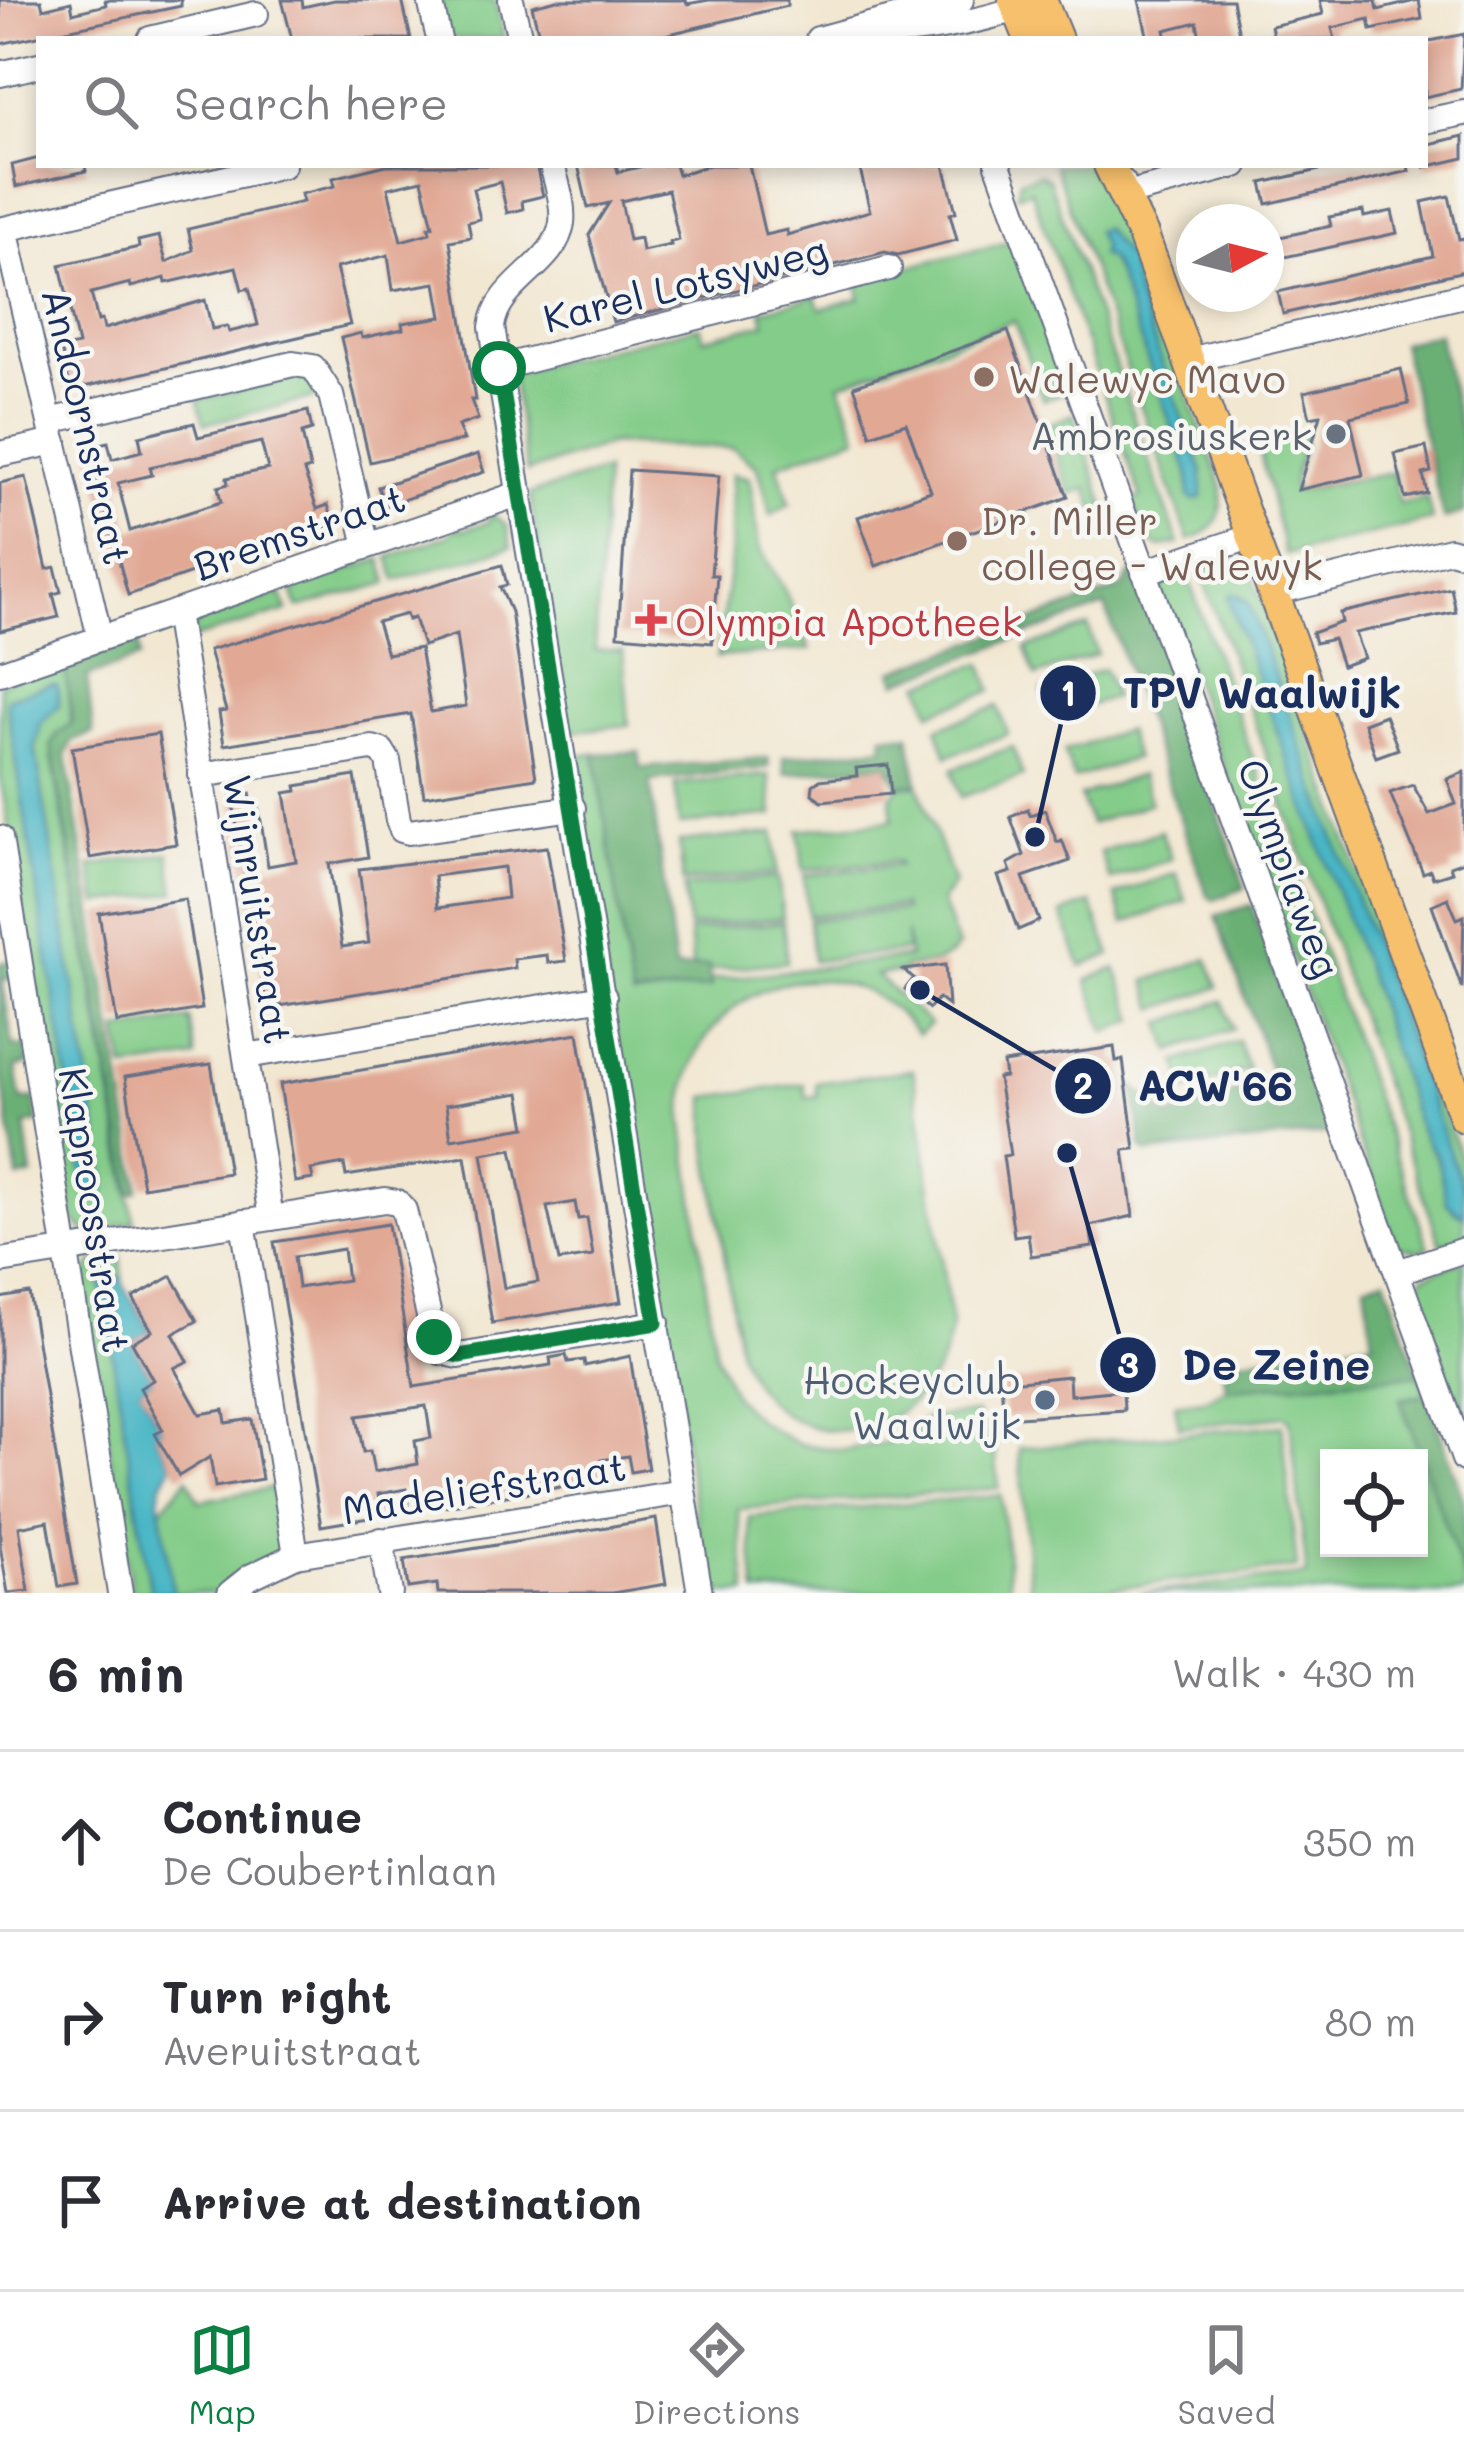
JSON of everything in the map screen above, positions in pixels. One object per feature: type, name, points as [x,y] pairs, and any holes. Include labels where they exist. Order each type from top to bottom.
[{"type":"main road","points":[[1030,36],[1032,2]]},
{"type":"main road","points":[[1032,2],[1055,36]]},
{"type":"main road","points":[[1093,168],[1104,185],[1128,179],[1143,235],[1250,536],[1454,1060],[1464,1118]]},
{"type":"street","points":[[430,0],[439,36]]},
{"type":"street","points":[[511,0],[519,36]]},
{"type":"street","points":[[832,36],[961,0]]},
{"type":"street","points":[[850,32],[883,35],[1032,2]]},
{"type":"street","points":[[166,36],[256,18]]},
{"type":"street","points":[[0,74],[36,66]]},
{"type":"street","points":[[1428,121],[1464,112]]},
{"type":"street","points":[[3,230],[270,168]]},
{"type":"street","points":[[553,168],[562,228],[494,314],[499,368],[700,1593]]},
{"type":"street","name":"Olympiaweg","points":[[999,168],[1464,1460]]},
{"type":"street","points":[[1128,179],[1212,168]]},
{"type":"street","name":"Andoornstraat","points":[[3,230],[100,638]]},
{"type":"street","name":"Karel Lotsyweg","points":[[499,368],[889,268]]},
{"type":"street","points":[[1189,360],[1464,296]]},
{"type":"street","points":[[0,454],[52,431],[292,364],[313,368],[331,395],[367,546]]},
{"type":"street","name":"Bremstraat","points":[[100,638],[520,493]]},
{"type":"street","points":[[1144,572],[1250,536]]},
{"type":"street","points":[[1272,593],[1450,550],[1464,554]]},
{"type":"street","name":"Wijnruitstraat","points":[[176,612],[271,1218]]},
{"type":"street","points":[[0,673],[100,638]]},
{"type":"street","points":[[201,776],[372,748],[382,751],[388,761],[402,830],[573,808]]},
{"type":"street","name":"Klaproosstraat","points":[[0,841],[120,1593]]},
{"type":"street","points":[[246,1056],[604,997]]},
{"type":"street","points":[[0,1261],[386,1199],[404,1210],[434,1337],[441,1352],[449,1356],[656,1323]]},
{"type":"street","points":[[243,1222],[296,1555]]},
{"type":"street","points":[[1398,1272],[1464,1250]]},
{"type":"street","name":"Madeliefstraat","points":[[230,1593],[250,1577],[296,1555],[683,1492]]},
{"type":"street","points":[[382,1540],[390,1593]]},
{"type":"green space","points":[[438,0],[495,0],[503,36],[446,36]]},
{"type":"green space","points":[[1055,168],[1089,168],[1118,211],[1222,486],[1217,520],[1189,540]],"holes":[[[1103,249],[1130,261],[1136,293],[1202,471],[1189,497],[1189,474],[1116,272]]]},
{"type":"green space","points":[[1040,174],[1049,179],[1179,544],[1159,547],[1147,539],[1132,501],[1141,497],[1031,190],[1017,195],[1020,180]]},
{"type":"green space","points":[[1013,241],[1067,391],[1043,400],[1014,321],[840,384],[858,436],[777,465],[790,503],[771,515],[758,467],[733,448],[611,444],[527,472],[512,378],[519,370],[700,326],[704,339],[765,323],[762,310],[816,296],[820,309],[860,298],[858,284],[887,272]]},
{"type":"green space","points":[[1438,333],[1464,446],[1464,513],[1444,519],[1401,343]]},
{"type":"green space","points":[[286,374],[306,374],[323,396],[204,424],[198,400],[280,381]]},
{"type":"green space","points":[[1074,414],[1109,518],[1100,524],[1087,488],[1071,494],[1046,425]]},
{"type":"green space","points":[[1303,431],[1294,491],[1393,473],[1399,504],[1427,498],[1432,520],[1285,555],[1257,441]]},
{"type":"green space","points":[[605,471],[595,650],[623,651],[629,725],[566,732],[530,494]]},
{"type":"green space","points":[[732,474],[750,478],[759,547],[810,649],[717,657],[731,558]]},
{"type":"green space","points":[[491,514],[507,525],[511,547],[396,580],[389,557],[447,536],[457,527],[463,530],[488,522]]},
{"type":"green space","points":[[381,559],[388,583],[298,608],[293,593],[297,587]]},
{"type":"green space","points":[[1222,560],[1235,562],[1252,575],[1464,1168],[1464,1191],[1248,602],[1239,595],[1229,597],[1370,981],[1419,1129],[1436,1157],[1453,1210],[1464,1216],[1464,1236],[1441,1245],[1199,567]]},
{"type":"green space","points":[[1133,571],[1245,888],[1213,900],[1105,606],[897,682],[893,671],[1122,588]]},
{"type":"green space","points":[[1186,572],[1429,1248],[1418,1251],[1396,1245],[1160,589],[1171,577]]},
{"type":"green space","points":[[281,592],[287,611],[195,638],[193,630],[204,613],[212,616],[237,608],[240,601],[250,603]]},
{"type":"green space","points":[[1088,626],[1097,654],[1036,676],[1026,648]]},
{"type":"green space","points":[[137,634],[140,658],[87,677],[93,733],[72,741],[66,755],[138,1182],[138,1191],[131,1194],[51,746],[57,734],[72,723],[64,661]]},
{"type":"green space","points":[[64,661],[72,723],[55,740],[53,763],[134,1222],[85,1232],[73,1219],[0,776],[0,684]],"holes":[[[16,694],[59,705],[41,723],[35,748],[105,1193]]]},
{"type":"green space","points":[[982,663],[992,691],[931,712],[921,684]]},
{"type":"green space","points":[[1104,669],[1114,697],[1052,719],[1042,691]]},
{"type":"green space","points":[[998,706],[1008,734],[947,756],[937,728]]},
{"type":"green space","points":[[1126,730],[1135,758],[1074,779],[1064,751]]},
{"type":"green space","points":[[883,735],[909,735],[918,784],[899,786],[887,764],[785,774],[783,757],[884,747]]},
{"type":"green space","points":[[1013,747],[1023,776],[961,797],[952,769]]},
{"type":"green space","points":[[639,752],[641,768],[768,758],[769,767],[650,781],[675,969],[708,966],[711,987],[632,997],[595,754]]},
{"type":"green space","points":[[595,754],[633,997],[710,987],[710,980],[909,957],[906,932],[907,951],[813,961],[809,920],[904,910],[903,906],[808,916],[804,875],[899,865],[897,861],[803,870],[799,830],[893,820],[891,798],[899,786],[918,784],[954,884],[941,901],[958,947],[934,963],[876,975],[930,1024],[918,1035],[885,1003],[847,985],[808,980],[770,988],[736,1007],[708,1036],[689,1073],[683,1119],[715,1353],[734,1396],[760,1422],[798,1444],[843,1450],[891,1442],[927,1418],[977,1413],[985,1444],[994,1444],[999,1488],[738,1509],[747,1593],[709,1593],[569,757]]},
{"type":"green space","points":[[769,775],[773,815],[679,825],[675,784]]},
{"type":"green space","points":[[1141,775],[1151,803],[1090,824],[1080,796]]},
{"type":"green space","points":[[1161,831],[1171,859],[1110,880],[1100,852]]},
{"type":"green space","points":[[774,833],[777,873],[683,882],[679,842]]},
{"type":"green space","points":[[169,853],[175,892],[98,904],[91,866]]},
{"type":"green space","points":[[1176,873],[1186,901],[1124,923],[1115,895]]},
{"type":"green space","points":[[778,877],[783,918],[688,927],[684,887]]},
{"type":"green space","points":[[1091,903],[1111,955],[1081,966],[1062,914]]},
{"type":"green space","points":[[1251,905],[1332,1133],[1147,1153],[1142,1148],[1134,1086],[1169,1117],[1270,1079],[1216,916]]},
{"type":"green space","points":[[783,922],[787,962],[693,972],[689,931]]},
{"type":"green space","points":[[1208,959],[1218,987],[1156,1009],[1146,981]]},
{"type":"green space","points":[[12,961],[15,977],[2,980],[13,1047],[26,1046],[29,1064],[16,1067],[21,1100],[35,1098],[38,1122],[25,1125],[32,1176],[18,1178],[0,1066],[0,963]]},
{"type":"green space","points":[[1116,968],[1136,1020],[1106,1032],[1087,980]]},
{"type":"green space","points":[[1223,1001],[1233,1029],[1171,1051],[1162,1023]]},
{"type":"green space","points":[[190,1019],[196,1058],[125,1069],[118,1031]]},
{"type":"green space","points":[[1238,1041],[1248,1069],[1187,1090],[1177,1062]]},
{"type":"green space","points":[[913,1070],[951,1323],[945,1353],[912,1402],[888,1419],[861,1428],[832,1430],[803,1424],[763,1395],[739,1353],[708,1148],[706,1097],[804,1084],[806,1097],[817,1096],[816,1083]]},
{"type":"green space","points":[[121,1257],[123,1278],[101,1282],[151,1593],[132,1593],[81,1274],[93,1262]]},
{"type":"green space","points":[[1464,1260],[1464,1423],[1417,1290],[1423,1276]]},
{"type":"green space","points":[[1385,1278],[1419,1375],[1226,1389],[1223,1362],[1373,1341],[1365,1284]]},
{"type":"green space","points":[[1419,1375],[1427,1395],[1401,1399],[1419,1449],[1320,1449],[1320,1557],[1428,1557],[1428,1476],[1464,1578],[1464,1593],[1141,1593],[1307,1575],[1290,1420],[1285,1416],[1179,1427],[1175,1404],[1205,1400],[1226,1389]]},
{"type":"green space","points":[[1427,1395],[1464,1501],[1464,1578],[1428,1477],[1428,1449],[1418,1449],[1400,1399]]},
{"type":"green space","points":[[1282,1425],[1297,1568],[1030,1593],[1019,1448]]},
{"type":"green space","points":[[188,1478],[199,1501],[272,1488],[281,1508],[282,1549],[220,1593],[173,1593],[160,1510]]},
{"type":"green space","points":[[1001,1495],[1010,1593],[756,1593],[749,1517]]},
{"type":"water","points":[[1103,228],[1130,261],[1136,293],[1202,471],[1202,497],[1196,500],[1189,497],[1189,474],[1116,272],[1109,258],[1100,255],[1103,248],[1096,231]]},
{"type":"water","points":[[1233,593],[1248,602],[1464,1191],[1464,1216],[1447,1203],[1437,1157],[1419,1129],[1370,981],[1231,607]]},
{"type":"water","points":[[57,685],[59,705],[41,723],[35,748],[106,1184],[96,1200],[86,1193],[7,705],[8,698]]},
{"type":"water","points":[[123,1278],[151,1331],[132,1343],[153,1380],[140,1388],[162,1430],[155,1435],[172,1465],[159,1499],[173,1593],[151,1593],[104,1303],[101,1281]]},
{"type":"building","points":[[0,0],[41,0],[43,9],[71,2],[73,13],[106,5],[105,0],[181,0],[181,6],[0,44]]},
{"type":"building","points":[[282,0],[302,0],[303,7],[334,0],[402,0],[410,36],[291,36]]},
{"type":"building","points":[[557,0],[686,0],[687,4],[787,0],[787,6],[661,36],[539,36],[532,6]]},
{"type":"building","points":[[1139,0],[1232,0],[1239,36],[1199,36],[1197,22],[1165,30],[1166,36],[1147,36]]},
{"type":"building","points":[[1320,0],[1376,1],[1378,10],[1419,0],[1422,19],[1371,30],[1369,19],[1332,28],[1334,36],[1273,36],[1271,26],[1323,14]]},
{"type":"building","points":[[1464,34],[1461,89],[1428,96],[1428,41]]},
{"type":"building","points":[[1464,136],[1464,158],[1428,166],[1428,144]]},
{"type":"building","points":[[36,159],[36,168],[86,171],[16,187],[12,165]]},
{"type":"building","points":[[374,168],[537,168],[543,196],[522,201],[523,209],[507,213],[500,182],[473,189],[480,219],[468,222],[471,237],[450,241],[475,400],[471,400],[478,419],[458,426],[464,440],[370,462],[341,338],[361,333],[362,338],[403,329],[402,323],[442,317],[436,283],[393,290],[388,255],[336,268],[350,325],[71,390],[61,349],[78,345],[60,265],[139,247],[138,241],[159,236],[166,262],[193,250],[188,229],[303,202],[301,194],[335,186],[333,178]],"holes":[[[422,180],[433,226],[430,233],[401,241],[388,188]],[[236,267],[242,290],[249,288],[258,325],[229,332],[227,326],[212,329],[205,300],[104,329],[91,293]]]},
{"type":"building","points":[[579,168],[617,168],[618,172],[676,168],[678,175],[700,168],[750,168],[765,235],[787,230],[787,235],[870,211],[860,168],[945,168],[956,212],[950,214],[957,240],[898,255],[885,252],[613,322],[589,235],[609,203],[588,208]],"holes":[[[668,190],[679,240],[642,251],[640,238],[629,240],[621,201]]]},
{"type":"building","points":[[1328,168],[1408,168],[1409,171],[1267,204],[1262,183]]},
{"type":"building","points":[[1449,196],[1459,239],[1464,238],[1464,271],[1283,314],[1284,291],[1433,256],[1422,202]]},
{"type":"building","points":[[1392,211],[1397,233],[1284,257],[1284,236],[1331,226],[1329,217]]},
{"type":"building","points":[[1008,331],[1068,497],[876,566],[858,517],[931,491],[906,423],[871,435],[854,386]]},
{"type":"building","name":"Ambrosiuskerk","points":[[1401,369],[1409,404],[1350,417],[1363,475],[1298,490],[1321,415],[1310,417],[1304,392]]},
{"type":"building","points":[[308,411],[312,430],[302,433],[310,469],[304,471],[317,509],[328,505],[334,524],[128,595],[89,447],[108,442],[112,459],[142,451],[139,436],[194,423],[198,437]],"holes":[[[261,442],[268,469],[227,478],[228,484],[218,487],[221,502],[130,531],[118,483],[152,475],[150,467]]]},
{"type":"building","points":[[1426,447],[1431,472],[1423,474],[1427,493],[1405,498],[1395,454]]},
{"type":"building","points":[[478,454],[484,472],[385,506],[378,487]]},
{"type":"building","points":[[629,470],[719,476],[711,575],[717,575],[712,643],[618,635]]},
{"type":"building","points":[[26,477],[47,569],[55,567],[61,592],[53,594],[59,617],[0,631],[0,483]]},
{"type":"building","points":[[502,565],[507,585],[500,587],[511,612],[536,778],[424,796],[411,714],[224,745],[219,712],[226,711],[209,650]],"holes":[[[406,614],[408,620],[414,618],[423,646],[456,635],[466,706],[431,712],[420,648],[387,654],[377,622]]]},
{"type":"building","points":[[1451,588],[1456,612],[1355,633],[1364,658],[1342,666],[1333,639],[1315,643],[1312,633],[1342,622],[1340,613]]},
{"type":"building","points":[[1385,715],[1398,749],[1376,757],[1364,723]]},
{"type":"building","points":[[158,734],[176,844],[90,858],[72,748]]},
{"type":"building","points":[[888,765],[891,794],[822,801],[812,794],[820,780],[857,776],[856,768]]},
{"type":"building","points":[[1464,772],[1464,861],[1450,866],[1452,872],[1433,878],[1430,870],[1423,873],[1390,793],[1413,785],[1429,814],[1456,804],[1447,779]]},
{"type":"building","points":[[355,776],[368,857],[329,864],[342,947],[369,943],[359,869],[547,847],[566,961],[548,963],[547,955],[514,959],[515,968],[267,1008],[232,796],[250,793],[253,810],[259,809],[268,866],[296,861],[285,793],[297,791],[296,786]],"holes":[[[504,867],[507,898],[437,908],[434,876]]]},
{"type":"building","points":[[1028,809],[1030,815],[1045,810],[1070,861],[1023,877],[1039,921],[1018,930],[998,876],[1011,872],[1008,864],[1024,855],[1010,816]]},
{"type":"building","points":[[1448,898],[1457,919],[1464,916],[1462,989],[1432,905]]},
{"type":"building","points":[[185,899],[202,1009],[117,1023],[99,913]]},
{"type":"building","points":[[945,965],[948,1006],[938,998],[929,1009],[905,989],[914,978],[903,970]]},
{"type":"building","points":[[578,1033],[621,1302],[492,1323],[465,1157],[346,1176],[344,1164],[311,1170],[313,1179],[295,1182],[280,1084]],"holes":[[[520,1093],[526,1127],[451,1139],[446,1105]],[[512,1149],[538,1282],[504,1288],[482,1154]],[[575,1202],[578,1219],[587,1218],[593,1256],[559,1261],[547,1207]]]},
{"type":"building","points":[[1114,1047],[1116,1061],[1123,1060],[1135,1149],[1124,1150],[1133,1216],[1090,1226],[1093,1247],[1031,1256],[1028,1234],[1014,1236],[1003,1156],[1010,1155],[998,1078],[1005,1077],[1003,1063]]},
{"type":"building","points":[[211,1064],[229,1173],[143,1187],[125,1077]]},
{"type":"building","points":[[388,1224],[414,1387],[551,1365],[550,1358],[566,1355],[568,1362],[584,1360],[585,1366],[630,1356],[648,1469],[631,1472],[628,1456],[601,1460],[604,1480],[409,1512],[406,1489],[378,1494],[381,1516],[321,1526],[274,1242]],"holes":[[[343,1249],[347,1280],[298,1288],[294,1257]],[[426,1406],[431,1438],[415,1441],[418,1464],[374,1472],[370,1451],[363,1452],[357,1416]]]},
{"type":"building","points":[[172,1276],[197,1321],[173,1334],[188,1361],[174,1368],[200,1414],[224,1410],[226,1423],[252,1419],[262,1479],[215,1487],[210,1457],[179,1476],[155,1434],[163,1430],[140,1388],[153,1380],[132,1342],[152,1331],[133,1298]]},
{"type":"building","points":[[29,1293],[77,1584],[59,1587],[48,1521],[19,1527],[29,1591],[8,1593],[0,1546],[0,1298]]},
{"type":"building","points":[[1069,1376],[1070,1395],[1123,1390],[1124,1410],[1004,1418],[1001,1383]]},
{"type":"building","points":[[656,1519],[666,1584],[612,1593],[438,1593],[437,1584],[408,1588],[404,1560]]},
{"type":"place","name":"Walewyc Mavo","points":[[984,377]]},
{"type":"place","name":"Ambrosiuskerk","points":[[1336,434]]},
{"type":"place","name":"Dr. Miller college - Walewyk","points":[[957,541]]},
{"type":"place","name":"Olympia Apotheek","points":[[651,620]]},
{"type":"place","name":"TPV Waalwijk","points":[[1035,837]]},
{"type":"place","name":"ACW'66","points":[[920,990]]},
{"type":"place","name":"De Zeine","points":[[1067,1153]]},
{"type":"place","name":"Hockeyclub Waalwijk","points":[[1045,1400]]},
{"type":"route","points":[[434,1337],[441,1352],[459,1356],[656,1323],[499,368]]}]
